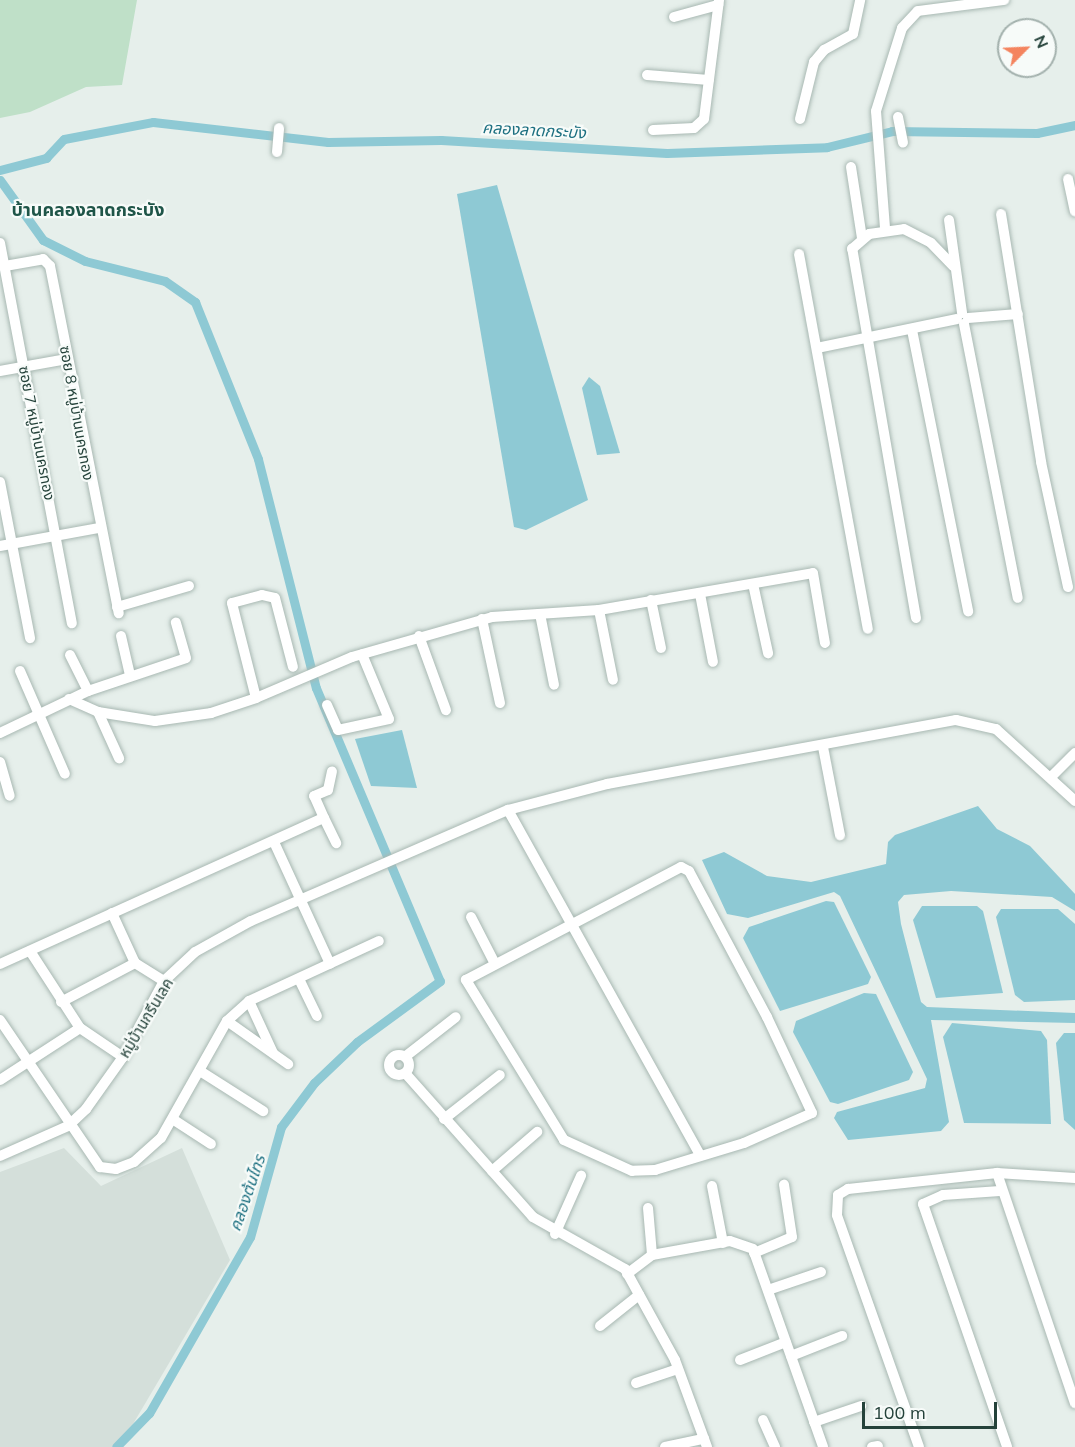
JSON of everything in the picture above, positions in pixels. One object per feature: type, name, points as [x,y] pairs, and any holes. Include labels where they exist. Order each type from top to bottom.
[{"type":"street","points":[[800,119],[814,62],[824,50],[853,34],[860,0]]},
{"type":"street","points":[[885,228],[876,166],[876,111],[910,15],[1004,0]]},
{"type":"street","points":[[653,130],[701,124],[719,3],[674,17]]},
{"type":"street","points":[[647,75],[709,80]]},
{"type":"street","points":[[899,119],[903,142]]},
{"type":"street","points":[[277,152],[279,128]]},
{"type":"street","points":[[851,167],[862,238]]},
{"type":"street","points":[[1068,179],[1075,211]]},
{"type":"street","points":[[1001,214],[1068,587]]},
{"type":"street","points":[[949,220],[953,266],[962,318],[1018,598]]},
{"type":"street","points":[[916,618],[852,259],[853,246],[862,238],[885,228],[914,232],[953,266]]},
{"type":"street","name":"ซอย 7 หมู่บ้านนครทอง","points":[[0,243],[72,623]]},
{"type":"street","points":[[799,254],[868,629]]},
{"type":"street","name":"ซอย 8 หมู่บ้านนครทอง","points":[[5,266],[48,262],[99,528],[118,610],[189,586]]},
{"type":"street","points":[[817,348],[962,318],[1018,315]]},
{"type":"street","points":[[912,330],[968,611]]},
{"type":"street","points":[[0,371],[68,359]]},
{"type":"street","points":[[0,482],[6,545],[30,638]]},
{"type":"street","points":[[6,545],[57,538],[99,528]]},
{"type":"street","points":[[69,699],[98,712],[155,721],[204,714],[256,698],[357,656],[419,636],[482,620],[599,609],[700,594],[813,573],[825,643]]},
{"type":"street","points":[[753,584],[768,653]]},
{"type":"street","points":[[700,594],[713,662]]},
{"type":"street","points":[[256,698],[232,603],[262,595],[275,598],[293,667]]},
{"type":"street","points":[[651,600],[661,648]]},
{"type":"street","points":[[599,609],[613,680]]},
{"type":"street","points":[[540,614],[554,685]]},
{"type":"street","points":[[482,620],[500,703]]},
{"type":"street","points":[[0,733],[69,699],[130,674],[186,658],[176,621]]},
{"type":"street","points":[[121,636],[130,674]]},
{"type":"street","points":[[419,636],[446,710]]},
{"type":"street","points":[[70,655],[88,691]]},
{"type":"street","points":[[327,705],[338,730],[389,719],[357,656]]},
{"type":"street","points":[[20,671],[41,712],[65,774]]},
{"type":"street","points":[[98,712],[119,758]]},
{"type":"street","name":"หมู่บ้านกรีนเลค","points":[[0,1156],[68,1126],[123,1057],[164,981],[220,936],[300,902],[395,857],[508,810],[607,784],[975,721],[1006,736],[1075,801]]},
{"type":"street","points":[[824,747],[840,835]]},
{"type":"street","points":[[1051,777],[1075,753]]},
{"type":"street","points":[[0,762],[10,796]]},
{"type":"street","points":[[332,771],[328,790],[314,796],[336,843]]},
{"type":"street","points":[[508,810],[699,1152]]},
{"type":"street","points":[[0,964],[324,818]]},
{"type":"street","points":[[274,842],[330,964]]},
{"type":"street","points":[[673,868],[688,871],[812,1109],[809,1116],[744,1143],[699,1152],[656,1170],[632,1171],[564,1140],[466,986],[469,974],[494,962],[673,868]]},
{"type":"street","points":[[112,913],[135,963],[164,981]]},
{"type":"street","points":[[471,917],[494,962]]},
{"type":"street","points":[[0,1020],[68,1126],[108,1171],[147,1153],[174,1120],[227,1021],[249,1001],[379,941]]},
{"type":"street","points":[[30,951],[80,1028],[123,1057]]},
{"type":"street","points":[[61,1002],[135,963]]},
{"type":"street","points":[[299,979],[317,1016]]},
{"type":"street","points":[[249,1001],[273,1053]]},
{"type":"street","points":[[406,1074],[396,1075],[389,1065],[394,1055],[406,1056],[456,1017]]},
{"type":"street","points":[[227,1021],[288,1064]]},
{"type":"street","points":[[0,1080],[80,1028]]},
{"type":"street","points":[[406,1056],[406,1074],[492,1171],[555,1234],[627,1274],[678,1369],[705,1443],[665,1447]]},
{"type":"street","points":[[200,1071],[263,1111]]},
{"type":"street","points":[[444,1119],[500,1075]]},
{"type":"street","points":[[174,1120],[211,1144]]},
{"type":"street","points":[[492,1171],[537,1132]]},
{"type":"street","points":[[919,1447],[837,1215],[838,1195],[848,1189],[997,1173],[1075,1178]]},
{"type":"street","points":[[997,1173],[1000,1191],[1075,1403]]},
{"type":"street","points":[[555,1234],[581,1176]]},
{"type":"street","points":[[754,1253],[792,1237],[784,1185]]},
{"type":"street","points":[[712,1186],[723,1243]]},
{"type":"street","points":[[1000,1191],[943,1196],[923,1204],[1007,1447]]},
{"type":"street","points":[[648,1208],[652,1255]]},
{"type":"street","points":[[627,1274],[652,1255],[723,1243],[743,1243],[754,1253],[823,1447]]},
{"type":"street","points":[[768,1290],[821,1272]]},
{"type":"street","points":[[600,1326],[639,1295]]},
{"type":"street","points":[[791,1356],[842,1336]]},
{"type":"street","points":[[740,1360],[786,1342]]},
{"type":"street","points":[[636,1383],[678,1369]]},
{"type":"street","points":[[814,1422],[861,1406]]},
{"type":"street","points":[[763,1420],[775,1447]]},
{"type":"shaded area","points":[[64,1148],[101,1186],[182,1148],[230,1260],[133,1424],[113,1447],[0,1447],[0,1172]]},
{"type":"green space","points":[[0,0],[137,0],[122,85],[86,87],[30,112],[0,118]]},
{"type":"water","points":[[497,185],[588,500],[526,530],[514,527],[457,194]]},
{"type":"water","points":[[589,377],[600,386],[620,453],[597,455],[582,388]]},
{"type":"water","points":[[402,730],[417,788],[371,786],[355,739]]},
{"type":"water","points":[[978,806],[997,829],[1030,846],[1075,894],[1075,911],[1052,897],[951,891],[904,895],[898,902],[901,924],[921,1002],[927,1007],[1075,1013],[1075,1023],[931,1020],[949,1122],[941,1131],[848,1140],[834,1118],[837,1112],[925,1088],[927,1079],[840,896],[834,892],[748,918],[727,914],[702,860],[724,852],[767,876],[811,882],[886,864],[888,842],[895,835]]},
{"type":"water","points":[[826,901],[834,902],[871,977],[868,984],[780,1011],[743,938],[749,927]]},
{"type":"water","points":[[922,906],[977,906],[983,911],[1003,993],[936,998],[913,920]]},
{"type":"water","points":[[1001,909],[1058,909],[1075,924],[1075,1000],[1024,1002],[1015,995],[996,917]]},
{"type":"water","points":[[864,993],[876,994],[913,1072],[909,1080],[838,1104],[830,1102],[793,1032],[796,1021]]},
{"type":"water","points":[[952,1023],[1041,1031],[1047,1040],[1051,1124],[964,1123],[943,1037]]},
{"type":"water","points":[[1064,1033],[1075,1033],[1075,1130],[1064,1120],[1056,1043]]},
{"type":"waterway","name":"คลองลาดกระบัง","points":[[0,170],[46,158],[64,139],[153,122],[328,142],[441,140],[667,153],[827,147],[892,131],[1037,133],[1075,125]]},
{"type":"waterway","name":"คลองต้นไทร","points":[[0,180],[43,240],[85,261],[165,281],[195,302],[258,459],[316,688],[440,981],[357,1042],[314,1083],[281,1127],[250,1237],[149,1413],[116,1447]]},
{"type":"district","name":"บ้านคลองลาดกระบัง","points":[[88,210]]}]
